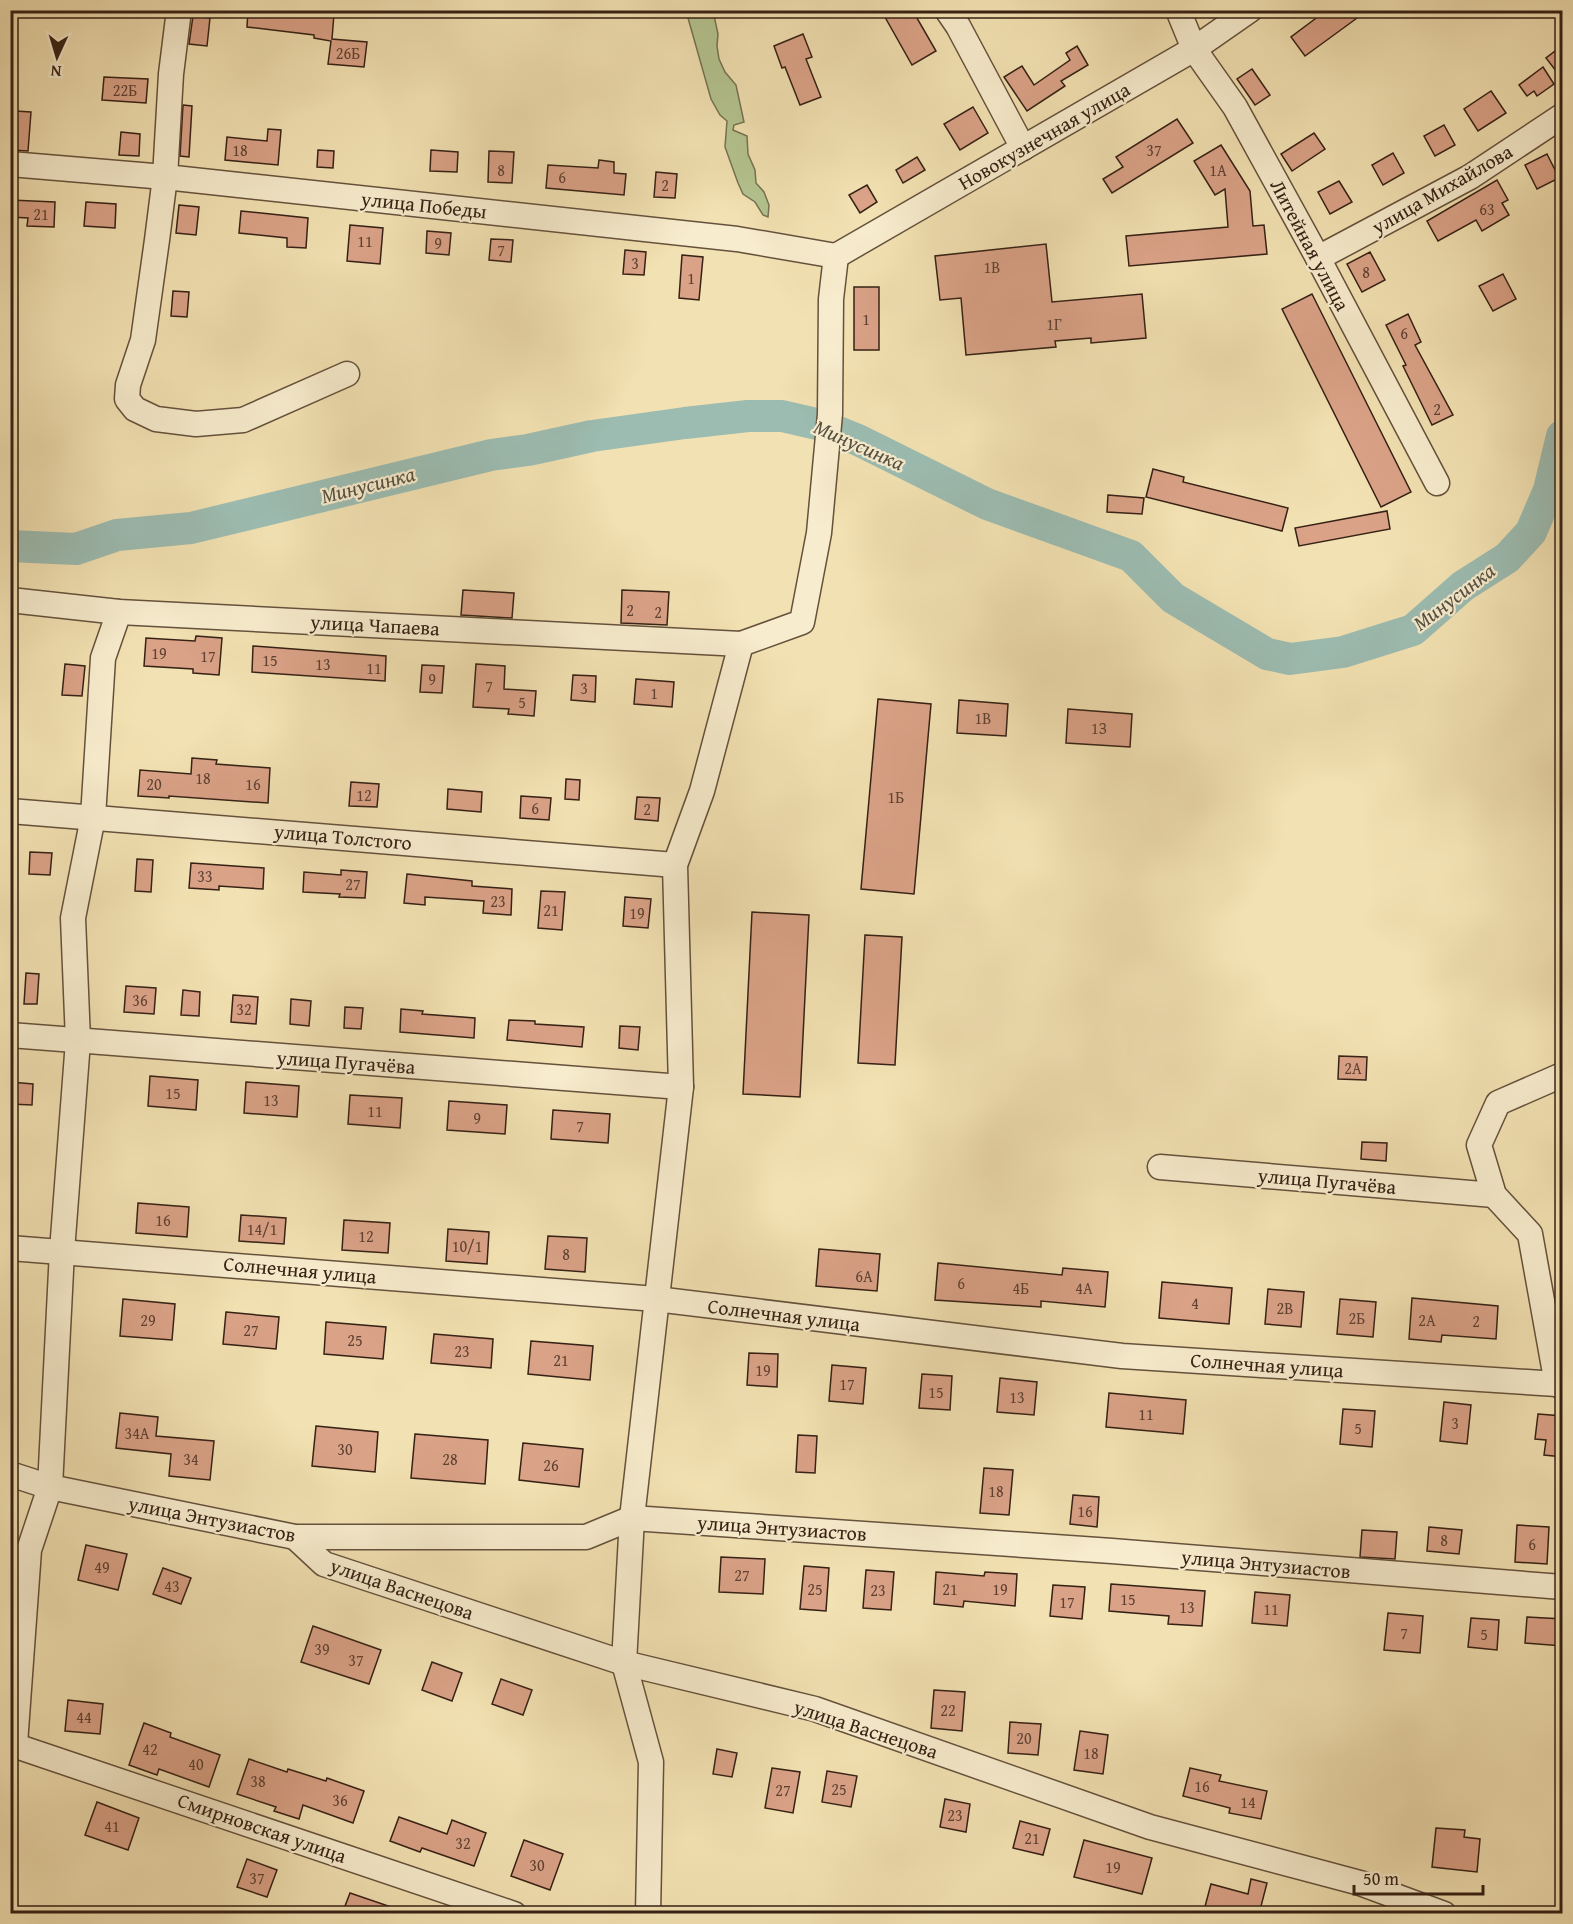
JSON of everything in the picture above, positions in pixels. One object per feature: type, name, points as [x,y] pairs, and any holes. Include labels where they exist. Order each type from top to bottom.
[{"type":"street","points":[[180,10],[171,74],[165,177],[143,340],[128,385],[128,399],[135,409],[156,419],[196,424],[243,420],[347,374]]},
{"type":"street","points":[[947,10],[958,26],[1023,148]]},
{"type":"street","name":"Литейная улица","points":[[1178,10],[1194,50],[1235,107],[1437,483]]},
{"type":"street","name":"Новокузнечная улица","points":[[836,256],[1194,50],[1250,10]]},
{"type":"street","name":"улица Михайлова","points":[[1318,258],[1470,177],[1563,116]]},
{"type":"street","name":"улица Победы","points":[[10,164],[165,177],[737,239],[836,256]]},
{"type":"street","points":[[648,1914],[651,1762],[624,1663],[632,1518],[681,1087],[675,865],[702,791],[741,644],[802,622],[819,533],[830,414],[831,299],[836,256]]},
{"type":"street","name":"улица Чапаева","points":[[10,600],[119,612],[741,644]]},
{"type":"street","points":[[13,1744],[28,1550],[50,1487],[62,1251],[78,1041],[73,918],[93,817],[103,658],[119,612]]},
{"type":"street","name":"улица Толстого","points":[[10,811],[675,865]]},
{"type":"street","name":"улица Пугачёва","points":[[10,1035],[681,1087]]},
{"type":"street","points":[[1560,1385],[1530,1234],[1494,1195],[1479,1145],[1498,1103],[1563,1075]]},
{"type":"street","name":"улица Пугачёва","points":[[1160,1167],[1494,1195]]},
{"type":"street","name":"Солнечная улица","points":[[10,1248],[656,1299],[1122,1356],[1560,1385]]},
{"type":"street","name":"улица Энтузиастов","points":[[10,1474],[50,1487],[295,1537],[586,1537],[632,1518],[1563,1587]]},
{"type":"street","name":"улица Васнецова","points":[[295,1537],[324,1564],[624,1663],[815,1709],[1150,1827],[1360,1883],[1444,1914]]},
{"type":"street","name":"Смирновская улица","points":[[13,1744],[514,1914]]},
{"type":"green space","points":[[686,11],[713,11],[718,34],[719,59],[725,72],[736,85],[744,122],[734,125],[733,130],[747,136],[748,154],[755,170],[756,183],[764,192],[769,205],[768,217],[763,215],[755,202],[743,194],[738,183],[725,147],[727,121],[720,115],[711,99]]},
{"type":"building","points":[[248,10],[307,10],[334,14],[332,39],[367,42],[364,67],[328,64],[331,41],[314,38],[314,35],[247,27]]},
{"type":"building","points":[[881,10],[918,10],[914,13],[936,51],[912,65]]},
{"type":"building","points":[[1327,10],[1368,10],[1305,56],[1291,37]]},
{"type":"building","points":[[193,16],[210,18],[207,46],[189,44]]},
{"type":"building","points":[[803,34],[812,57],[806,59],[821,97],[800,105],[774,46]]},
{"type":"building","points":[[1563,45],[1563,80],[1546,58]]},
{"type":"building","points":[[1077,46],[1088,65],[1061,81],[1065,86],[1027,111],[1004,77],[1022,66],[1034,85],[1070,60],[1066,53]]},
{"type":"building","points":[[1543,67],[1554,84],[1537,96],[1534,91],[1527,96],[1519,85]]},
{"type":"building","points":[[1252,69],[1270,95],[1255,105],[1237,79]]},
{"type":"building","points":[[104,77],[148,79],[146,103],[102,100]]},
{"type":"building","points":[[1491,91],[1506,113],[1478,131],[1464,109]]},
{"type":"building","points":[[183,105],[192,106],[189,157],[180,156]]},
{"type":"building","points":[[973,107],[988,133],[960,150],[944,124]]},
{"type":"building","points":[[15,111],[31,112],[28,151],[12,150]]},
{"type":"building","points":[[1177,119],[1193,143],[1112,193],[1103,179],[1123,167],[1116,157]]},
{"type":"building","points":[[1444,125],[1455,145],[1435,156],[1424,136]]},
{"type":"building","points":[[268,129],[281,130],[278,165],[225,160],[227,137],[267,141]]},
{"type":"building","points":[[121,132],[140,134],[139,156],[119,155]]},
{"type":"building","points":[[1314,133],[1325,149],[1292,171],[1281,154]]},
{"type":"building","points":[[1221,145],[1250,191],[1253,226],[1264,225],[1267,254],[1129,266],[1126,236],[1228,227],[1225,189],[1215,195],[1194,161]]},
{"type":"building","points":[[318,150],[334,151],[333,168],[317,167]]},
{"type":"building","points":[[431,150],[458,152],[457,172],[430,171]]},
{"type":"building","points":[[489,151],[514,152],[512,183],[488,182]]},
{"type":"building","points":[[1393,153],[1404,173],[1383,185],[1372,165]]},
{"type":"building","points":[[1547,154],[1559,178],[1537,189],[1525,165]]},
{"type":"building","points":[[917,157],[925,170],[903,183],[896,170]]},
{"type":"building","points":[[599,160],[614,162],[614,173],[626,174],[624,195],[546,188],[548,165],[598,168]]},
{"type":"building","points":[[656,172],[677,174],[675,198],[654,197]]},
{"type":"building","points":[[1497,180],[1508,200],[1502,203],[1509,215],[1482,231],[1476,220],[1438,241],[1427,221]]},
{"type":"building","points":[[1339,181],[1352,202],[1330,214],[1318,192]]},
{"type":"building","points":[[867,185],[877,202],[860,213],[849,195]]},
{"type":"building","points":[[10,200],[55,202],[54,227],[27,226],[28,218],[10,217]]},
{"type":"building","points":[[86,202],[116,204],[115,228],[84,226]]},
{"type":"building","points":[[179,205],[199,207],[196,235],[176,233]]},
{"type":"building","points":[[241,211],[308,218],[306,248],[287,247],[287,238],[239,233]]},
{"type":"building","points":[[350,225],[383,228],[380,264],[347,261]]},
{"type":"building","points":[[427,231],[451,233],[449,255],[426,253]]},
{"type":"building","points":[[491,239],[513,240],[511,262],[489,260]]},
{"type":"building","points":[[1046,244],[1052,302],[1142,294],[1146,338],[1091,343],[1091,338],[1055,341],[1056,347],[966,355],[961,298],[940,300],[935,256]]},
{"type":"building","points":[[625,250],[646,252],[644,275],[623,274]]},
{"type":"building","points":[[1370,252],[1385,280],[1362,292],[1347,264]]},
{"type":"building","points":[[682,255],[703,257],[699,300],[679,298]]},
{"type":"building","points":[[1503,274],[1516,299],[1493,311],[1479,286]]},
{"type":"building","points":[[854,287],[879,287],[879,350],[854,350]]},
{"type":"building","points":[[173,291],[189,292],[187,317],[171,316]]},
{"type":"building","points":[[1312,294],[1411,492],[1381,507],[1282,309]]},
{"type":"building","points":[[1408,314],[1421,342],[1415,345],[1453,415],[1432,425],[1386,325]]},
{"type":"building","points":[[1153,469],[1184,477],[1183,482],[1288,508],[1282,531],[1146,497]]},
{"type":"building","points":[[1108,495],[1144,498],[1142,514],[1107,512]]},
{"type":"building","points":[[1387,511],[1390,529],[1299,546],[1295,528]]},
{"type":"building","points":[[463,590],[514,593],[512,618],[461,615]]},
{"type":"building","points":[[622,590],[669,592],[667,625],[621,623]]},
{"type":"building","points":[[196,636],[222,638],[219,675],[193,673],[193,669],[144,666],[146,638],[195,641]]},
{"type":"building","points":[[253,646],[386,656],[385,681],[252,672]]},
{"type":"building","points":[[65,664],[85,666],[82,696],[62,695]]},
{"type":"building","points":[[476,664],[505,666],[504,689],[536,691],[534,716],[508,714],[509,709],[473,707]]},
{"type":"building","points":[[422,665],[444,666],[442,693],[420,692]]},
{"type":"building","points":[[573,675],[596,676],[595,702],[571,700]]},
{"type":"building","points":[[636,679],[674,682],[672,707],[634,704]]},
{"type":"building","points":[[878,699],[931,704],[914,894],[861,889]]},
{"type":"building","points":[[959,700],[1008,704],[1006,736],[957,733]]},
{"type":"building","points":[[1068,709],[1132,714],[1130,747],[1066,743]]},
{"type":"building","points":[[192,758],[217,760],[216,764],[270,768],[268,803],[138,796],[140,770],[191,774]]},
{"type":"building","points":[[566,779],[580,780],[579,800],[565,799]]},
{"type":"building","points":[[351,782],[379,784],[377,807],[349,806]]},
{"type":"building","points":[[448,789],[482,792],[481,812],[447,809]]},
{"type":"building","points":[[521,796],[551,798],[549,820],[520,818]]},
{"type":"building","points":[[637,797],[660,798],[658,821],[635,819]]},
{"type":"building","points":[[30,852],[52,853],[50,875],[29,874]]},
{"type":"building","points":[[137,859],[153,860],[151,892],[135,891]]},
{"type":"building","points":[[191,863],[264,868],[263,889],[219,886],[219,890],[189,888]]},
{"type":"building","points":[[341,870],[367,872],[365,898],[303,892],[304,872],[341,875]]},
{"type":"building","points":[[407,874],[472,881],[472,886],[512,889],[511,915],[483,913],[484,901],[425,897],[425,905],[404,903]]},
{"type":"building","points":[[541,891],[565,892],[562,930],[538,928]]},
{"type":"building","points":[[625,897],[651,899],[648,928],[623,926]]},
{"type":"building","points":[[752,912],[809,915],[800,1097],[743,1094]]},
{"type":"building","points":[[865,935],[902,937],[895,1065],[858,1063]]},
{"type":"building","points":[[26,973],[39,974],[37,1004],[24,1004]]},
{"type":"building","points":[[126,986],[156,988],[154,1014],[124,1012]]},
{"type":"building","points":[[183,990],[200,992],[199,1016],[181,1015]]},
{"type":"building","points":[[233,995],[258,997],[256,1024],[231,1022]]},
{"type":"building","points":[[291,999],[311,1001],[309,1026],[290,1024]]},
{"type":"building","points":[[345,1007],[363,1008],[361,1029],[344,1028]]},
{"type":"building","points":[[401,1009],[423,1011],[422,1014],[475,1018],[474,1038],[400,1032]]},
{"type":"building","points":[[509,1020],[584,1027],[582,1047],[507,1040]]},
{"type":"building","points":[[620,1026],[640,1027],[638,1050],[619,1048]]},
{"type":"building","points":[[1339,1056],[1367,1057],[1366,1080],[1338,1079]]},
{"type":"building","points":[[150,1076],[198,1080],[196,1110],[148,1106]]},
{"type":"building","points":[[10,1082],[33,1084],[32,1105],[10,1104]]},
{"type":"building","points":[[246,1082],[299,1086],[297,1117],[244,1113]]},
{"type":"building","points":[[350,1095],[402,1098],[400,1128],[348,1124]]},
{"type":"building","points":[[449,1101],[507,1105],[505,1134],[447,1130]]},
{"type":"building","points":[[553,1110],[610,1114],[608,1143],[551,1139]]},
{"type":"building","points":[[1362,1142],[1387,1143],[1386,1161],[1361,1159]]},
{"type":"building","points":[[138,1203],[189,1207],[187,1237],[136,1233]]},
{"type":"building","points":[[241,1215],[286,1218],[284,1244],[239,1241]]},
{"type":"building","points":[[344,1220],[390,1223],[388,1253],[342,1250]]},
{"type":"building","points":[[448,1229],[489,1232],[487,1264],[446,1261]]},
{"type":"building","points":[[548,1236],[587,1238],[585,1272],[545,1269]]},
{"type":"building","points":[[819,1249],[880,1254],[877,1291],[816,1286]]},
{"type":"building","points":[[938,1263],[1062,1275],[1063,1268],[1108,1272],[1105,1307],[1041,1301],[1041,1307],[935,1300]]},
{"type":"building","points":[[1162,1282],[1232,1288],[1229,1324],[1159,1318]]},
{"type":"building","points":[[1268,1289],[1304,1292],[1301,1327],[1265,1324]]},
{"type":"building","points":[[1412,1298],[1498,1306],[1496,1339],[1442,1335],[1441,1342],[1409,1339]]},
{"type":"building","points":[[123,1299],[175,1304],[172,1340],[120,1336]]},
{"type":"building","points":[[1340,1299],[1376,1302],[1373,1337],[1337,1334]]},
{"type":"building","points":[[226,1312],[279,1317],[276,1349],[223,1344]]},
{"type":"building","points":[[326,1322],[386,1327],[383,1359],[324,1354]]},
{"type":"building","points":[[434,1334],[493,1339],[491,1368],[431,1363]]},
{"type":"building","points":[[531,1341],[593,1346],[590,1380],[528,1374]]},
{"type":"building","points":[[749,1353],[778,1354],[777,1387],[747,1385]]},
{"type":"building","points":[[832,1365],[866,1368],[863,1404],[829,1401]]},
{"type":"building","points":[[922,1374],[952,1376],[950,1410],[919,1408]]},
{"type":"building","points":[[1000,1378],[1037,1382],[1034,1415],[997,1412]]},
{"type":"building","points":[[1109,1393],[1186,1400],[1183,1434],[1106,1427]]},
{"type":"building","points":[[1444,1402],[1471,1405],[1467,1444],[1440,1441]]},
{"type":"building","points":[[1343,1409],[1375,1411],[1372,1447],[1340,1444]]},
{"type":"building","points":[[120,1413],[158,1417],[156,1436],[214,1441],[210,1480],[169,1476],[171,1454],[116,1448]]},
{"type":"building","points":[[1538,1414],[1563,1416],[1563,1457],[1544,1455],[1546,1440],[1535,1439]]},
{"type":"building","points":[[316,1426],[378,1432],[375,1472],[312,1466]]},
{"type":"building","points":[[415,1434],[488,1440],[485,1484],[411,1478]]},
{"type":"building","points":[[798,1435],[817,1436],[815,1473],[796,1472]]},
{"type":"building","points":[[523,1443],[583,1449],[579,1487],[519,1480]]},
{"type":"building","points":[[984,1468],[1013,1470],[1009,1515],[980,1513]]},
{"type":"building","points":[[1073,1495],[1099,1497],[1097,1527],[1070,1524]]},
{"type":"building","points":[[1517,1525],[1549,1527],[1547,1564],[1515,1562]]},
{"type":"building","points":[[1429,1527],[1462,1530],[1459,1554],[1427,1551]]},
{"type":"building","points":[[1362,1530],[1397,1532],[1395,1559],[1360,1557]]},
{"type":"building","points":[[86,1545],[127,1554],[118,1590],[78,1580]]},
{"type":"building","points":[[721,1557],[765,1559],[763,1594],[719,1592]]},
{"type":"building","points":[[804,1566],[829,1568],[826,1611],[800,1609]]},
{"type":"building","points":[[163,1568],[191,1578],[181,1604],[153,1594]]},
{"type":"building","points":[[866,1570],[894,1572],[891,1610],[863,1608]]},
{"type":"building","points":[[936,1572],[984,1576],[985,1572],[1017,1574],[1015,1606],[964,1601],[963,1607],[934,1604]]},
{"type":"building","points":[[1111,1584],[1205,1591],[1202,1626],[1168,1624],[1169,1616],[1109,1611]]},
{"type":"building","points":[[1053,1585],[1085,1587],[1082,1619],[1050,1616]]},
{"type":"building","points":[[1255,1592],[1290,1595],[1287,1626],[1252,1623]]},
{"type":"building","points":[[1388,1613],[1423,1616],[1420,1653],[1384,1650]]},
{"type":"building","points":[[1527,1617],[1563,1619],[1563,1646],[1525,1643]]},
{"type":"building","points":[[1471,1618],[1499,1620],[1497,1650],[1468,1647]]},
{"type":"building","points":[[313,1626],[381,1650],[369,1684],[301,1662]]},
{"type":"building","points":[[432,1662],[462,1673],[452,1701],[422,1690]]},
{"type":"building","points":[[501,1679],[532,1690],[523,1715],[492,1704]]},
{"type":"building","points":[[934,1690],[965,1692],[962,1731],[931,1728]]},
{"type":"building","points":[[68,1700],[103,1704],[100,1734],[65,1731]]},
{"type":"building","points":[[1010,1722],[1041,1724],[1038,1755],[1008,1753]]},
{"type":"building","points":[[144,1723],[171,1733],[170,1737],[220,1755],[209,1787],[159,1769],[157,1775],[129,1765]]},
{"type":"building","points":[[1080,1731],[1108,1735],[1103,1774],[1074,1770]]},
{"type":"building","points":[[717,1749],[737,1753],[732,1777],[713,1774]]},
{"type":"building","points":[[249,1759],[287,1772],[288,1769],[326,1781],[327,1778],[364,1791],[353,1823],[303,1805],[299,1819],[274,1811],[276,1807],[237,1794]]},
{"type":"building","points":[[772,1768],[800,1772],[793,1813],[765,1808]]},
{"type":"building","points":[[1190,1768],[1221,1775],[1219,1781],[1267,1791],[1261,1819],[1229,1813],[1230,1808],[1183,1796]]},
{"type":"building","points":[[827,1771],[857,1776],[851,1807],[822,1802]]},
{"type":"building","points":[[945,1799],[970,1804],[966,1832],[940,1827]]},
{"type":"building","points":[[97,1802],[139,1818],[128,1850],[85,1835]]},
{"type":"building","points":[[399,1817],[447,1834],[452,1820],[486,1833],[474,1866],[422,1848],[420,1852],[390,1841]]},
{"type":"building","points":[[1020,1821],[1050,1829],[1043,1855],[1013,1848]]},
{"type":"building","points":[[1436,1828],[1465,1830],[1464,1837],[1480,1839],[1477,1872],[1432,1867]]},
{"type":"building","points":[[524,1840],[563,1854],[550,1890],[511,1876]]},
{"type":"building","points":[[1084,1840],[1152,1858],[1142,1894],[1074,1877]]},
{"type":"building","points":[[247,1859],[277,1870],[267,1897],[237,1887]]},
{"type":"building","points":[[1251,1879],[1267,1883],[1259,1914],[1238,1910],[1237,1914],[1203,1914],[1211,1884],[1248,1894]]},
{"type":"building","points":[[350,1893],[403,1911],[403,1914],[342,1914]]},
{"type":"waterway","name":"Минусинка","points":[[10,546],[76,549],[117,535],[191,528],[491,455],[528,450],[592,436],[685,423],[748,416],[782,416],[821,425],[858,440],[987,504],[1131,556],[1173,598],[1267,654],[1290,659],[1343,652],[1413,630],[1463,586],[1507,558],[1531,532],[1549,490],[1562,436]]}]
